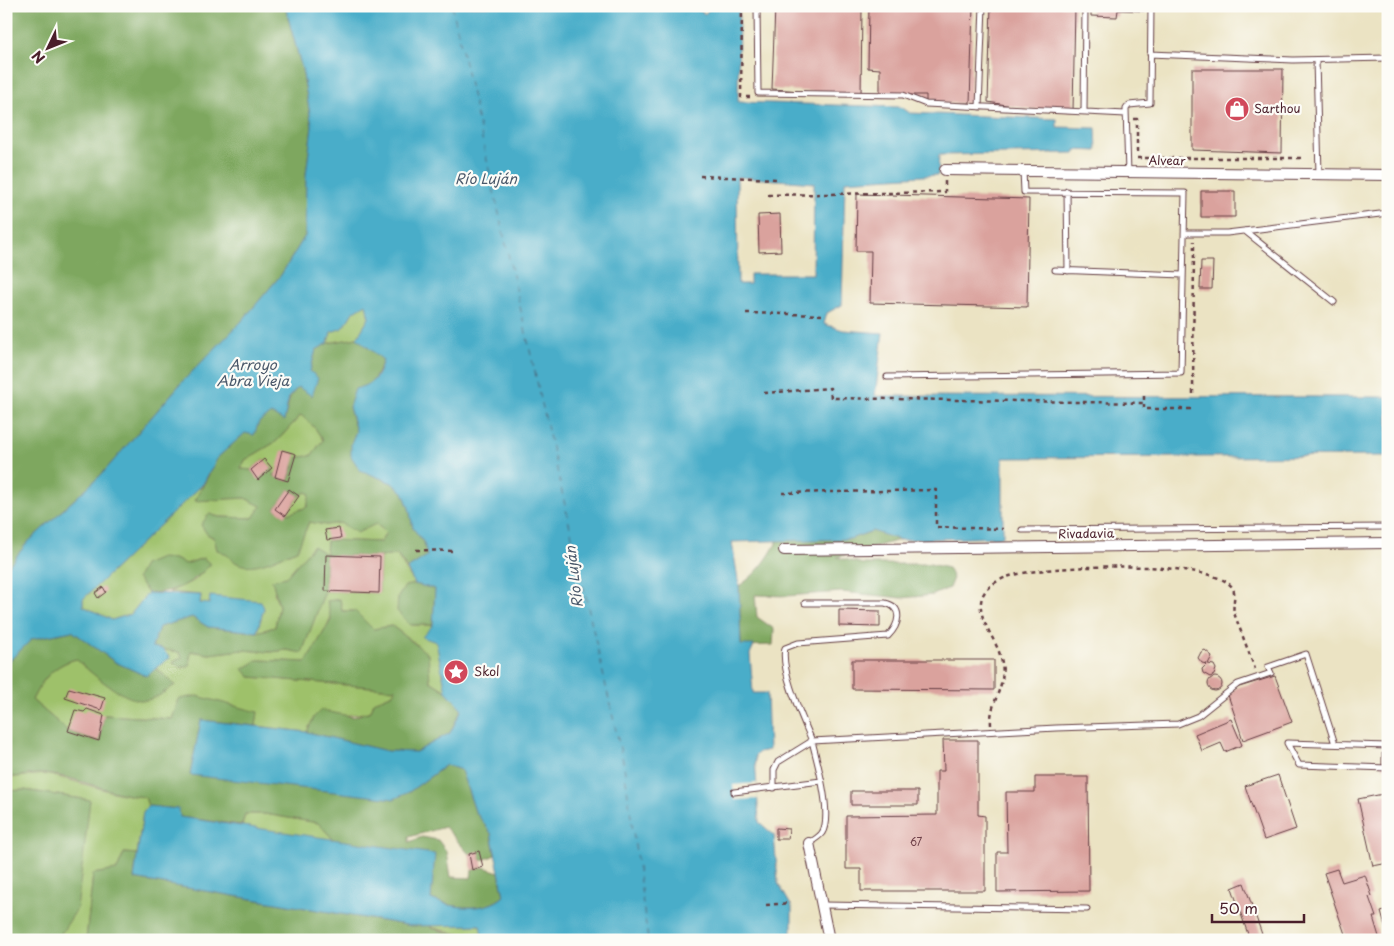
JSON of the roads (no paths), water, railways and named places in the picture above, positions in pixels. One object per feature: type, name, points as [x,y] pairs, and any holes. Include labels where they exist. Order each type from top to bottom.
[{"type":"street","name":"Alvear","points":[[946,170],[1388,175]]},
{"type":"street","name":"Rivadavia","points":[[784,550],[1388,543]]},
{"type":"street","points":[[809,843],[829,940]]},
{"type":"lane","points":[[757,6],[758,93],[903,96],[926,104],[1126,114]]},
{"type":"lane","points":[[980,106],[983,6]]},
{"type":"lane","points":[[1084,112],[1085,6]]},
{"type":"lane","points":[[1128,173],[1126,114],[1129,105],[1150,103],[1150,6]]},
{"type":"lane","points":[[1150,54],[1316,60],[1388,58]]},
{"type":"lane","points":[[1316,60],[1319,175]]},
{"type":"lane","points":[[887,377],[1181,373],[1185,193],[1024,192],[1023,171]]},
{"type":"lane","points":[[1067,192],[1068,271]]},
{"type":"lane","points":[[1184,233],[1245,231],[1388,213]]},
{"type":"lane","points":[[1245,231],[1334,302]]},
{"type":"lane","points":[[1055,270],[1183,275]]},
{"type":"lane","points":[[1022,530],[1388,527]]},
{"type":"lane","points":[[805,603],[885,603],[893,605],[897,609],[898,619],[894,629],[888,636],[798,643],[785,648],[783,654],[788,675],[812,741],[822,781],[826,824],[821,834],[809,843]]},
{"type":"lane","points":[[774,788],[774,770],[778,762],[812,741],[992,731],[1178,724],[1198,716],[1238,684],[1271,673],[1268,667],[1306,654],[1335,744]]},
{"type":"lane","points":[[1388,746],[1287,743],[1299,765],[1388,768]]},
{"type":"lane","points":[[734,792],[822,781]]},
{"type":"lane","points":[[822,904],[1087,909]]},
{"type":"water","name":"Río Luján","points":[[285,6],[702,6],[699,10],[705,14],[711,6],[739,6],[738,102],[901,107],[910,113],[1057,119],[1057,127],[1096,128],[1097,151],[1075,150],[1075,153],[939,155],[938,175],[845,181],[842,305],[827,313],[824,324],[843,330],[883,333],[875,396],[1388,397],[1388,456],[1003,458],[1003,537],[900,540],[872,531],[850,539],[732,542],[739,586],[741,645],[754,645],[750,654],[753,693],[767,693],[769,750],[759,752],[755,756],[759,822],[774,835],[778,883],[792,907],[792,931],[788,940],[483,940],[480,925],[412,926],[134,879],[143,812],[148,806],[179,809],[180,817],[435,854],[431,899],[449,905],[478,907],[488,905],[504,896],[491,833],[475,811],[461,770],[446,765],[409,792],[394,799],[190,775],[201,720],[307,732],[387,751],[416,752],[450,733],[462,709],[446,691],[436,642],[422,637],[433,625],[435,589],[415,584],[407,569],[427,556],[424,543],[413,528],[403,492],[392,483],[360,470],[351,456],[351,444],[356,431],[349,407],[355,389],[367,385],[374,380],[383,360],[357,338],[369,318],[366,304],[353,312],[343,328],[331,332],[328,343],[316,350],[310,371],[318,378],[312,396],[298,387],[289,397],[284,421],[271,414],[259,422],[254,435],[245,433],[218,457],[203,484],[83,599],[83,606],[112,620],[131,614],[148,593],[201,595],[200,603],[209,604],[210,596],[261,601],[264,608],[257,632],[208,627],[192,617],[159,627],[152,647],[162,649],[170,657],[146,676],[115,662],[72,631],[32,639],[6,664],[6,569],[28,542],[102,474],[183,381],[241,322],[281,275],[305,236],[306,175],[312,126],[302,69]],"holes":[[[737,177],[814,183],[813,274],[750,274],[750,284],[738,284]]]},
{"type":"place","name":"Sarthou","points":[[1237,109]]},
{"type":"place","name":"Skol","points":[[456,672]]},
{"type":"water label","name":"Arroyo Abra Vieja","points":[[253,374]]}]
